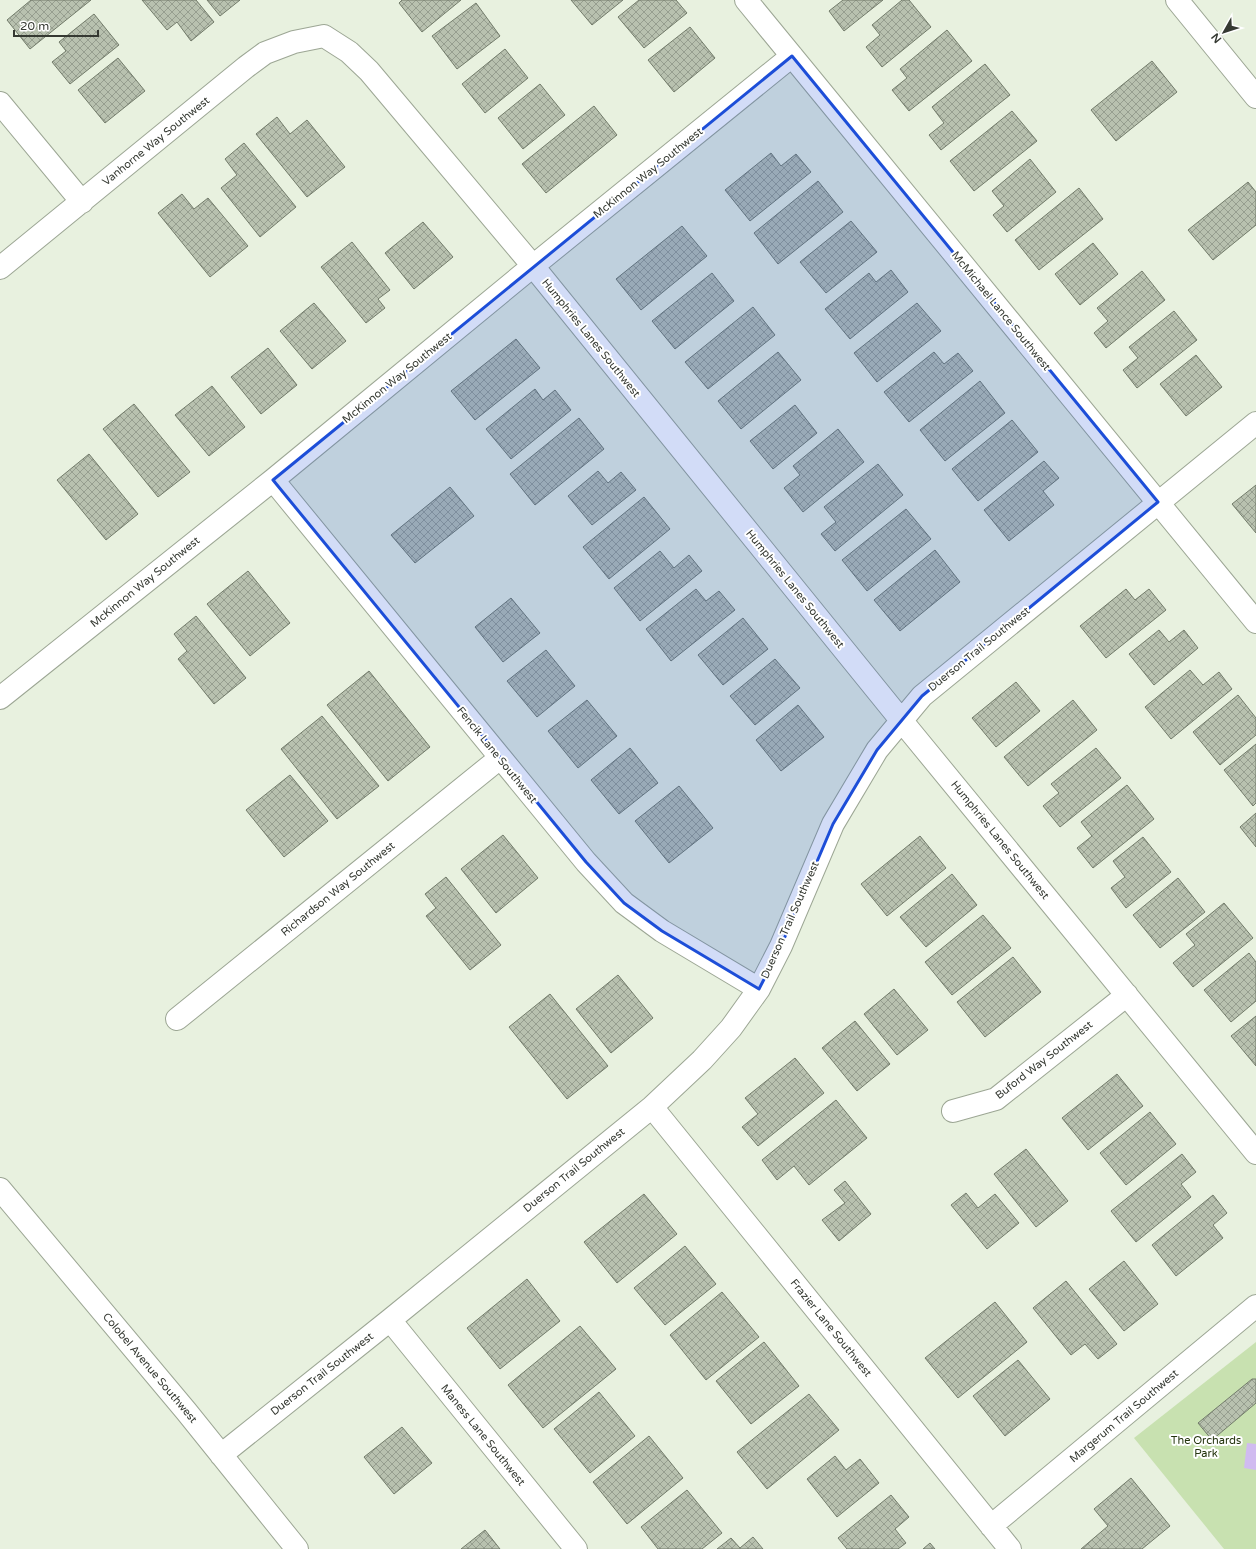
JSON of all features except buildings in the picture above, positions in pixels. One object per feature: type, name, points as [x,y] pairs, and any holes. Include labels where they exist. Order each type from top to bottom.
[{"type":"street","name":"McMichael Lance Southwest","points":[[746,0],[1256,622]]},
{"type":"street","points":[[1177,0],[1256,97]]},
{"type":"street","name":"Vanhorne Way Southwest","points":[[0,268],[265,53],[294,42],[324,36]]},
{"type":"street","name":"Humphries Lanes Southwest","points":[[324,36],[349,52],[369,71],[533,266],[901,720],[1256,1153]]},
{"type":"street","name":"McKinnon Way Southwest","points":[[0,698],[273,480],[533,266],[792,56]]},
{"type":"street","points":[[0,103],[82,202]]},
{"type":"street","name":"Duerson Trail Southwest","points":[[221,1455],[652,1107],[707,1055],[731,1028],[759,989],[781,946],[833,824],[876,750],[901,720],[922,696],[1256,423]]},
{"type":"street","name":"Fencik Lane Southwest","points":[[273,480],[586,862],[624,904],[662,931],[759,989]]},
{"type":"street","name":"Richardson Way Southwest","points":[[177,1019],[500,758]]},
{"type":"street","name":"Buford Way Southwest","points":[[953,1111],[996,1100],[1127,995]]},
{"type":"street","name":"Frazier Lane Southwest","points":[[652,1107],[1010,1549]]},
{"type":"street","name":"Colobel Avenue Southwest","points":[[0,1189],[297,1549]]},
{"type":"street","name":"Margerum Trail Southwest","points":[[992,1526],[1256,1306]]},
{"type":"street","name":"Maness Lane Southwest","points":[[390,1320],[576,1549]]},
{"type":"highlighted area","points":[[792,56],[1158,502],[922,696],[877,750],[833,824],[781,946],[759,989],[662,931],[624,903],[586,862],[273,480]]},
{"type":"green space","name":"The Orchards Park","points":[[1256,1342],[1256,1549],[1224,1549],[1134,1438]]},
{"type":"shaded area","points":[[1247,1443],[1256,1444],[1256,1470],[1244,1468]]}]
